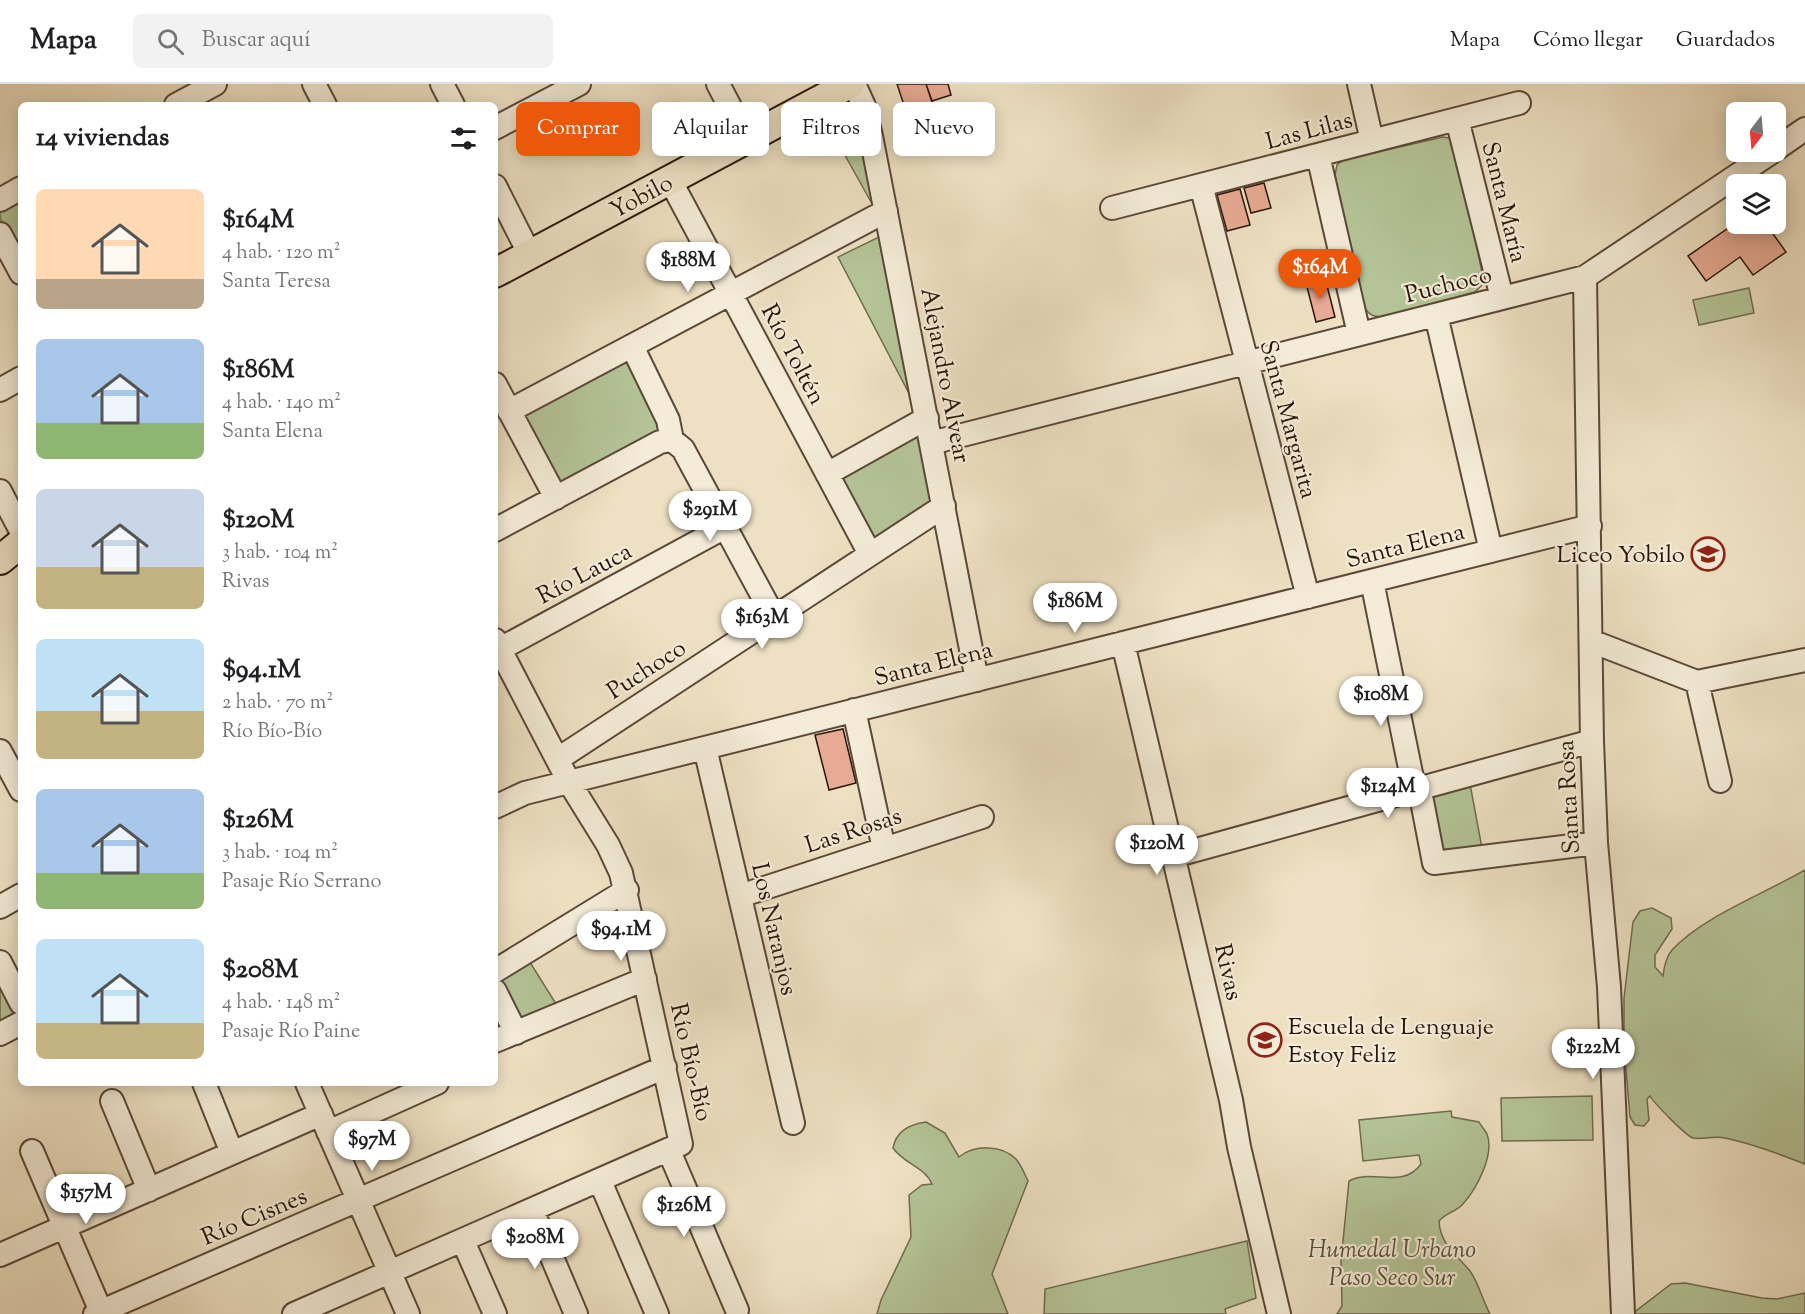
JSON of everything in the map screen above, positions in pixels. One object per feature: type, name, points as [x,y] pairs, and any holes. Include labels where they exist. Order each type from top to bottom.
[{"type":"main road","name":"Yobilo","points":[[769,127],[852,84]]},
{"type":"main road","name":"Yobilo","points":[[498,271],[715,156]]},
{"type":"main road","points":[[0,560],[18,545]]},
{"type":"street","points":[[182,96],[215,84]]},
{"type":"street","points":[[314,84],[323,102]]},
{"type":"street","points":[[442,84],[451,102]]},
{"type":"street","points":[[718,84],[727,102]]},
{"type":"street","name":"Alejandro Alvear","points":[[852,84],[865,111],[886,211],[977,680]]},
{"type":"street","points":[[1359,84],[1372,141]]},
{"type":"street","points":[[498,126],[574,85]]},
{"type":"street","name":"Las Lilas","points":[[1112,208],[1519,103]]},
{"type":"street","name":"Santa María","points":[[1457,119],[1502,298]]},
{"type":"street","points":[[1786,142],[1805,129]]},
{"type":"street","points":[[1318,155],[1359,334]]},
{"type":"street","name":"Puchoco","points":[[932,443],[1585,277],[1757,162]]},
{"type":"street","name":"Río Toltén","points":[[670,180],[870,554]]},
{"type":"street","name":"Santa Margarita","points":[[1201,185],[1308,597]]},
{"type":"street","points":[[0,200],[18,190]]},
{"type":"street","points":[[498,192],[530,255]]},
{"type":"street","points":[[509,411],[886,211]]},
{"type":"street","points":[[0,234],[18,267]]},
{"type":"street","name":"Santa Rosa","points":[[1585,277],[1592,741],[1596,843],[1609,987],[1623,1314]]},
{"type":"street","points":[[1436,315],[1491,551]]},
{"type":"street","points":[[632,346],[668,420],[672,440],[683,448],[774,617]]},
{"type":"street","points":[[0,390],[18,380]]},
{"type":"street","points":[[498,390],[556,498]]},
{"type":"street","points":[[827,474],[927,418]]},
{"type":"street","points":[[498,528],[660,442],[672,440]]},
{"type":"street","points":[[0,491],[18,525]]},
{"type":"street","name":"Puchoco","points":[[558,759],[944,506]]},
{"type":"street","name":"Santa Elena","points":[[569,782],[1590,526]]},
{"type":"street","name":"Río Lauca","points":[[498,643],[725,527]]},
{"type":"street","points":[[1372,581],[1434,864],[1596,843]]},
{"type":"street","points":[[1591,641],[1697,682],[1805,660]]},
{"type":"street","name":"Rivas","points":[[1123,643],[1279,1314]]},
{"type":"street","name":"Río Bío-Bío","points":[[294,1314],[318,1309],[391,1272],[669,1151],[679,1146],[681,1140],[627,890],[612,853],[569,782],[498,646]]},
{"type":"street","points":[[1697,682],[1720,781]]},
{"type":"street","points":[[854,710],[884,849]]},
{"type":"street","points":[[1174,856],[1592,741]]},
{"type":"street","name":"Los Naranjos","points":[[705,748],[793,1123]]},
{"type":"street","points":[[0,751],[11,783]]},
{"type":"street","points":[[498,806],[525,793],[569,782]]},
{"type":"street","name":"Las Rosas","points":[[740,896],[982,816]]},
{"type":"street","points":[[498,969],[627,890]]},
{"type":"street","points":[[0,907],[18,897]]},
{"type":"street","points":[[0,962],[18,997]]},
{"type":"street","points":[[498,1005],[505,1037],[645,978]]},
{"type":"street","points":[[0,1034],[18,1025]]},
{"type":"street","name":"Río Cisnes","points":[[99,1313],[665,1067]]},
{"type":"street","points":[[205,1086],[232,1153]]},
{"type":"street","points":[[308,1086],[408,1314]]},
{"type":"street","points":[[0,1255],[232,1153],[429,1086]]},
{"type":"street","points":[[112,1101],[149,1190]]},
{"type":"street","points":[[32,1151],[99,1313]]},
{"type":"street","points":[[669,1151],[736,1310]]},
{"type":"street","points":[[600,1181],[657,1314]]},
{"type":"street","points":[[532,1210],[576,1314]]},
{"type":"street","points":[[464,1241],[495,1314]]},
{"type":"green space","points":[[1443,137],[1449,138],[1456,149],[1483,277],[1482,285],[1475,292],[1384,317],[1374,316],[1363,305],[1334,180],[1337,165],[1343,160]]},
{"type":"green space","points":[[845,156],[865,156],[875,209]]},
{"type":"green space","points":[[18,196],[18,251],[0,218],[0,205]]},
{"type":"green space","points":[[883,235],[915,405],[838,257]]},
{"type":"green space","points":[[1749,288],[1754,313],[1699,325],[1693,300]]},
{"type":"green space","points":[[628,353],[668,428],[558,487],[516,411]]},
{"type":"green space","points":[[920,431],[933,495],[928,505],[872,543],[838,476]]},
{"type":"green space","points":[[1470,784],[1482,848],[1443,856],[1432,795]]},
{"type":"green space","points":[[1805,870],[1805,1164],[1756,1146],[1725,1138],[1693,1138],[1670,1119],[1650,1096],[1647,1099],[1649,1120],[1644,1126],[1635,1125],[1630,1117],[1624,1045],[1624,998],[1633,922],[1640,911],[1652,908],[1671,918],[1672,929],[1655,955],[1655,967],[1663,976],[1668,956],[1685,938],[1717,916]]},
{"type":"green space","points":[[526,956],[558,1007],[521,1026],[498,983],[498,975]]},
{"type":"green space","points":[[0,973],[18,1013],[0,1027]]},
{"type":"green space","points":[[1592,1096],[1593,1140],[1502,1141],[1501,1098]]},
{"type":"green space","name":"Humedal Urbano Paso Seco Sur","points":[[1451,1111],[1452,1117],[1479,1122],[1489,1142],[1483,1172],[1473,1191],[1462,1205],[1439,1221],[1440,1229],[1450,1248],[1473,1275],[1490,1314],[1337,1314],[1342,1306],[1341,1261],[1349,1181],[1367,1177],[1405,1176],[1414,1172],[1421,1164],[1419,1155],[1363,1161],[1359,1120]]},
{"type":"green space","points":[[926,1122],[945,1133],[959,1157],[980,1148],[995,1149],[1010,1154],[1018,1161],[1028,1181],[992,1274],[1008,1314],[877,1314],[881,1300],[911,1237],[909,1195],[922,1185],[932,1184],[924,1173],[893,1148],[897,1137],[905,1129]]},
{"type":"green space","name":"Humedal Urbano Paso Seco Sur","points":[[1247,1241],[1256,1298],[1225,1309],[1226,1314],[1044,1314],[1045,1289]]},
{"type":"green space","points":[[1685,1283],[1762,1298],[1777,1299],[1805,1293],[1805,1314],[1632,1314],[1671,1284]]},
{"type":"building","points":[[897,84],[926,84],[932,102],[903,102]]},
{"type":"building","points":[[926,84],[948,84],[951,95],[932,101]]},
{"type":"building","points":[[1264,183],[1271,208],[1251,213],[1244,188]]},
{"type":"building","points":[[1240,189],[1250,225],[1227,231],[1217,195]]},
{"type":"building","points":[[1726,230],[1726,234],[1773,234],[1786,252],[1753,275],[1740,257],[1706,281],[1688,256]]},
{"type":"building","points":[[1325,278],[1335,317],[1316,322],[1306,283]]},
{"type":"building","points":[[843,729],[856,783],[829,790],[815,735]]},
{"type":"place","name":"Liceo Yobilo","points":[[1708,554]]},
{"type":"place","name":"Escuela de Lenguaje Estoy Feliz","points":[[1265,1040]]}]
